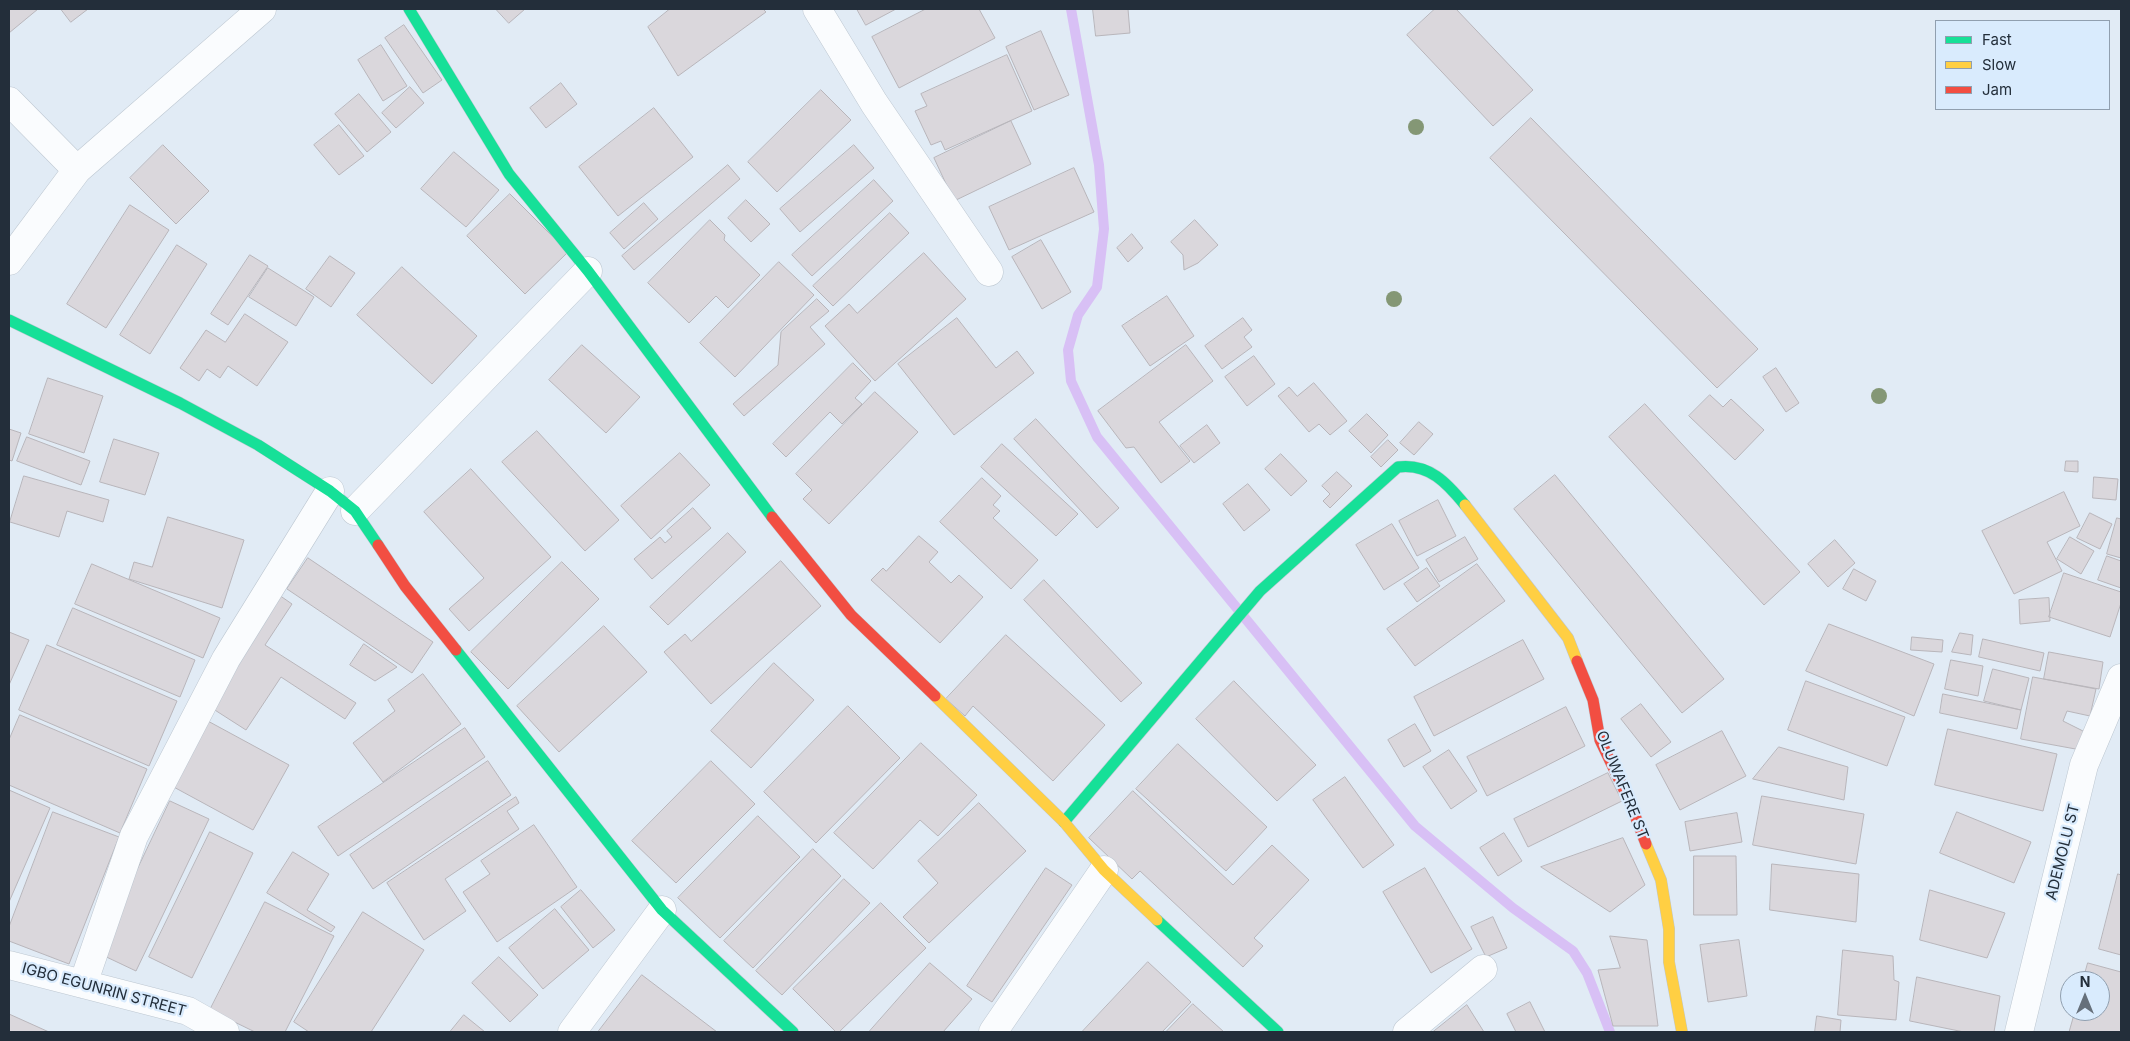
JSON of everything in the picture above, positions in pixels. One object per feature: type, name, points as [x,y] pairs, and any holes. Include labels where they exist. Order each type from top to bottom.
[{"type":"street","points":[[9,261],[77,170],[262,9]]},
{"type":"street","points":[[409,9],[509,174],[588,271],[798,550],[851,615],[1064,822],[1104,870],[1278,1032]]},
{"type":"street","points":[[817,9],[874,103],[989,272]]},
{"type":"street","points":[[9,101],[77,170]]},
{"type":"street","points":[[355,511],[588,271]]},
{"type":"street","points":[[9,320],[198,413],[258,445],[330,491],[355,511],[405,586],[662,910],[793,1032]]},
{"type":"street","name":"OLUWAFERE ST","points":[[1064,822],[1224,631],[1260,591],[1398,466],[1412,466],[1425,469],[1439,477],[1451,488],[1489,533],[1568,638],[1593,700],[1600,740],[1629,800],[1661,880],[1669,929],[1669,962],[1682,1032]]},
{"type":"street","points":[[83,984],[134,836],[226,659],[330,491]]},
{"type":"street","name":"ADEMOLU ST","points":[[2019,1032],[2084,765],[2121,678]]},
{"type":"street","points":[[993,1032],[1104,870]]},
{"type":"street","points":[[572,1032],[662,910]]},
{"type":"street","name":"IGBO EGUNRIN STREET","points":[[9,965],[140,997],[183,1022],[225,1032]]},
{"type":"street","points":[[1407,1032],[1483,970]]},
{"type":"building","points":[[9,9],[38,9],[9,33]]},
{"type":"building","points":[[61,9],[88,9],[71,22]]},
{"type":"building","points":[[496,9],[525,9],[509,23]]},
{"type":"building","points":[[670,9],[763,9],[766,12],[678,76],[648,27]]},
{"type":"building","points":[[857,9],[896,9],[866,25]]},
{"type":"building","points":[[926,9],[979,9],[995,38],[899,88],[872,37]]},
{"type":"building","points":[[1093,9],[1128,9],[1130,33],[1096,36]]},
{"type":"building","points":[[1435,9],[1456,9],[1533,90],[1493,126],[1407,35]]},
{"type":"building","points":[[404,25],[442,80],[423,93],[385,38]]},
{"type":"building","points":[[1041,31],[1069,95],[1034,110],[1006,47]]},
{"type":"building","points":[[381,45],[407,86],[383,101],[358,60]]},
{"type":"building","points":[[1007,55],[1032,111],[945,150],[941,141],[931,145],[915,111],[927,106],[921,94]]},
{"type":"building","points":[[561,83],[577,104],[546,128],[530,108]]},
{"type":"building","points":[[410,87],[424,103],[396,128],[382,113]]},
{"type":"building","points":[[821,90],[851,120],[777,192],[748,162]]},
{"type":"building","points":[[359,94],[391,132],[367,152],[335,114]]},
{"type":"building","points":[[654,108],[693,157],[618,216],[579,167]]},
{"type":"building","points":[[1531,118],[1758,349],[1717,388],[1490,158]]},
{"type":"building","points":[[1011,121],[1031,164],[954,201],[934,158]]},
{"type":"building","points":[[339,125],[364,156],[339,175],[314,145]]},
{"type":"building","points":[[163,145],[209,191],[176,224],[130,178]]},
{"type":"building","points":[[854,145],[874,168],[800,232],[780,209]]},
{"type":"building","points":[[454,152],[499,190],[466,227],[421,189]]},
{"type":"building","points":[[728,165],[740,179],[634,270],[622,256]]},
{"type":"building","points":[[1074,168],[1094,212],[1009,250],[989,207]]},
{"type":"building","points":[[874,180],[893,201],[812,276],[792,255]]},
{"type":"building","points":[[510,194],[568,252],[525,294],[467,236]]},
{"type":"building","points":[[746,200],[770,224],[751,242],[728,218]]},
{"type":"building","points":[[644,203],[658,219],[624,249],[610,233]]},
{"type":"building","points":[[130,205],[169,230],[106,328],[67,304]]},
{"type":"building","points":[[890,213],[909,233],[833,306],[813,286]]},
{"type":"building","points":[[710,220],[725,235],[724,240],[760,275],[728,308],[716,296],[689,323],[648,283]]},
{"type":"building","points":[[1195,220],[1218,245],[1198,263],[1184,270],[1183,255],[1171,242]]},
{"type":"building","points":[[1132,234],[1143,248],[1128,262],[1117,248]]},
{"type":"building","points":[[1041,240],[1071,292],[1042,309],[1012,257]]},
{"type":"building","points":[[177,245],[207,264],[150,354],[120,335]]},
{"type":"building","points":[[924,253],[966,299],[875,381],[825,326],[849,304],[857,313]]},
{"type":"building","points":[[250,255],[268,266],[228,325],[211,314]]},
{"type":"building","points":[[330,256],[355,273],[331,307],[306,289]]},
{"type":"building","points":[[779,262],[814,295],[735,377],[700,343]]},
{"type":"building","points":[[402,267],[477,336],[432,384],[357,315]]},
{"type":"building","points":[[268,268],[314,297],[296,326],[249,297]]},
{"type":"building","points":[[1167,296],[1194,336],[1150,366],[1122,326]]},
{"type":"building","points":[[817,299],[829,311],[810,327],[825,344],[744,416],[733,404],[778,365],[781,332]]},
{"type":"building","points":[[245,314],[288,342],[257,386],[228,366],[220,378],[207,369],[199,381],[180,368],[206,330],[225,342]]},
{"type":"building","points":[[957,318],[996,368],[1017,351],[1034,373],[954,435],[898,364]]},
{"type":"building","points":[[1243,318],[1252,330],[1244,337],[1252,347],[1222,369],[1205,346]]},
{"type":"building","points":[[582,345],[640,397],[606,433],[549,380]]},
{"type":"building","points":[[1186,345],[1213,381],[1159,422],[1190,461],[1161,483],[1134,447],[1126,448],[1098,411]]},
{"type":"building","points":[[1254,356],[1275,384],[1247,406],[1225,377]]},
{"type":"building","points":[[853,363],[871,381],[855,398],[862,404],[842,424],[830,412],[786,457],[773,444]]},
{"type":"building","points":[[1776,368],[1799,403],[1786,412],[1763,377]]},
{"type":"building","points":[[48,378],[103,396],[84,453],[29,434]]},
{"type":"building","points":[[1314,383],[1347,421],[1330,435],[1319,424],[1309,432],[1278,396],[1289,387],[1297,396]]},
{"type":"building","points":[[875,392],[918,432],[829,524],[803,499],[812,490],[796,474]]},
{"type":"building","points":[[1710,395],[1723,407],[1731,399],[1764,430],[1735,460],[1689,416]]},
{"type":"building","points":[[1645,404],[1800,572],[1764,605],[1609,437]]},
{"type":"building","points":[[1367,414],[1388,435],[1371,453],[1349,431]]},
{"type":"building","points":[[1036,419],[1119,508],[1097,528],[1014,439]]},
{"type":"building","points":[[1419,422],[1433,434],[1414,455],[1400,443]]},
{"type":"building","points":[[1207,425],[1220,443],[1194,463],[1180,446]]},
{"type":"building","points":[[9,429],[21,433],[12,461],[9,460]]},
{"type":"building","points":[[537,431],[619,520],[585,551],[502,462]]},
{"type":"building","points":[[27,437],[90,461],[81,485],[17,461]]},
{"type":"building","points":[[114,439],[159,453],[145,495],[100,482]]},
{"type":"building","points":[[1388,440],[1398,450],[1381,467],[1371,457]]},
{"type":"building","points":[[1002,444],[1078,514],[1056,536],[981,467]]},
{"type":"building","points":[[680,453],[710,485],[651,539],[621,506]]},
{"type":"building","points":[[1281,454],[1307,481],[1291,496],[1265,469]]},
{"type":"building","points":[[2066,461],[2078,461],[2078,472],[2065,471]]},
{"type":"building","points":[[471,469],[551,557],[469,631],[449,609],[484,578],[424,512]]},
{"type":"building","points":[[1337,472],[1352,486],[1330,508],[1323,501],[1330,494],[1322,486]]},
{"type":"building","points":[[1555,475],[1724,679],[1682,713],[1514,509]]},
{"type":"building","points":[[24,476],[109,500],[103,522],[67,511],[59,537],[10,522]]},
{"type":"building","points":[[2094,477],[2118,479],[2116,500],[2093,498]]},
{"type":"building","points":[[982,478],[1001,496],[993,505],[1000,511],[993,518],[1038,560],[1011,589],[940,522]]},
{"type":"building","points":[[1248,484],[1270,510],[1244,531],[1223,504]]},
{"type":"building","points":[[2064,492],[2080,526],[2047,542],[2062,571],[2014,594],[1982,531]]},
{"type":"building","points":[[1438,500],[1456,536],[1417,556],[1399,521]]},
{"type":"building","points":[[693,508],[711,528],[652,579],[634,559],[660,537],[665,543],[672,537],[667,531]]},
{"type":"building","points":[[2090,513],[2112,524],[2100,549],[2077,538]]},
{"type":"building","points":[[168,517],[244,540],[222,608],[129,579],[134,562],[152,567]]},
{"type":"building","points":[[2117,518],[2121,519],[2121,558],[2107,554]]},
{"type":"building","points":[[1392,524],[1419,568],[1384,590],[1356,545]]},
{"type":"building","points":[[728,533],[746,552],[668,625],[650,607]]},
{"type":"building","points":[[919,536],[938,552],[929,562],[951,583],[959,575],[983,597],[940,643],[871,580],[883,568],[886,571]]},
{"type":"building","points":[[1465,537],[1478,559],[1439,582],[1426,560]]},
{"type":"building","points":[[2070,537],[2094,551],[2081,574],[2057,559]]},
{"type":"building","points":[[1835,540],[1855,563],[1828,587],[1808,564]]},
{"type":"building","points":[[2107,556],[2121,561],[2121,588],[2098,580]]},
{"type":"building","points":[[308,558],[433,642],[412,673],[287,589]]},
{"type":"building","points":[[781,561],[821,606],[711,704],[664,652],[685,634],[691,641]]},
{"type":"building","points":[[562,562],[599,599],[508,689],[471,652]]},
{"type":"building","points":[[92,564],[220,618],[203,658],[75,604]]},
{"type":"building","points":[[1477,564],[1505,601],[1415,666],[1387,629]]},
{"type":"building","points":[[1427,568],[1440,586],[1417,602],[1404,584]]},
{"type":"building","points":[[1854,569],[1876,581],[1866,601],[1843,589]]},
{"type":"building","points":[[2064,573],[2121,592],[2121,603],[2110,637],[2049,617]]},
{"type":"building","points":[[1044,580],[1142,683],[1121,702],[1024,600]]},
{"type":"building","points":[[279,595],[292,604],[265,645],[356,703],[345,719],[281,677],[246,730],[207,705]]},
{"type":"building","points":[[2049,598],[2050,621],[2020,624],[2019,600]]},
{"type":"building","points":[[73,608],[195,660],[180,697],[57,645]]},
{"type":"building","points":[[1829,624],[1934,664],[1914,716],[1806,671]]},
{"type":"building","points":[[604,626],[647,672],[559,752],[517,706]]},
{"type":"building","points":[[9,632],[29,640],[9,685]]},
{"type":"building","points":[[1960,633],[1973,635],[1971,655],[1952,652]]},
{"type":"building","points":[[1006,635],[1105,725],[1053,781],[973,706],[965,716],[946,699]]},
{"type":"building","points":[[1912,637],[1943,640],[1942,652],[1911,650]]},
{"type":"building","points":[[1983,639],[2044,653],[2040,671],[1979,657]]},
{"type":"building","points":[[1523,640],[1544,679],[1434,736],[1414,697]]},
{"type":"building","points":[[364,644],[397,667],[375,681],[350,665]]},
{"type":"building","points":[[47,645],[177,701],[149,766],[19,710]]},
{"type":"building","points":[[2049,652],[2103,662],[2099,689],[2044,679]]},
{"type":"building","points":[[1951,660],[1983,666],[1978,696],[1945,689]]},
{"type":"building","points":[[774,663],[814,700],[751,768],[711,731]]},
{"type":"building","points":[[1993,669],[2029,678],[2021,710],[1984,701]]},
{"type":"building","points":[[423,674],[461,724],[383,782],[353,743],[395,711],[388,700]]},
{"type":"building","points":[[2033,677],[2096,689],[2090,716],[2067,711],[2063,721],[2089,734],[2081,750],[2021,739]]},
{"type":"building","points":[[1234,681],[1316,765],[1277,801],[1196,719]]},
{"type":"building","points":[[1806,681],[1905,717],[1887,766],[1788,730]]},
{"type":"building","points":[[1943,694],[2021,710],[2017,729],[1940,713]]},
{"type":"building","points":[[1641,704],[1671,742],[1651,757],[1621,719]]},
{"type":"building","points":[[848,706],[900,758],[816,843],[764,792]]},
{"type":"building","points":[[1566,707],[1585,746],[1487,796],[1467,757]]},
{"type":"building","points":[[20,715],[147,769],[120,833],[9,785],[9,740]]},
{"type":"building","points":[[206,720],[289,765],[253,830],[170,785]]},
{"type":"building","points":[[1415,724],[1431,751],[1404,767],[1388,740]]},
{"type":"building","points":[[465,728],[485,757],[338,856],[318,827]]},
{"type":"building","points":[[1948,729],[2057,754],[2043,811],[1935,785]]},
{"type":"building","points":[[1722,731],[1746,776],[1680,810],[1656,765]]},
{"type":"building","points":[[921,743],[977,795],[938,836],[920,820],[873,869],[834,833]]},
{"type":"building","points":[[1178,744],[1267,827],[1226,871],[1136,789]]},
{"type":"building","points":[[1779,747],[1848,767],[1844,800],[1753,779]]},
{"type":"building","points":[[1449,750],[1477,791],[1451,809],[1423,767]]},
{"type":"building","points":[[488,761],[511,795],[373,889],[350,855]]},
{"type":"building","points":[[711,761],[755,804],[676,883],[632,841]]},
{"type":"building","points":[[1608,773],[1622,801],[1528,847],[1514,819]]},
{"type":"building","points":[[1345,777],[1394,845],[1363,868],[1313,800]]},
{"type":"building","points":[[9,790],[50,808],[9,902]]},
{"type":"building","points":[[1133,791],[1233,885],[1272,845],[1309,880],[1254,938],[1263,946],[1243,967],[1140,871],[1132,879],[1089,838]]},
{"type":"building","points":[[1762,796],[1864,814],[1856,864],[1753,845]]},
{"type":"building","points":[[516,797],[519,803],[507,811],[519,829],[445,879],[466,911],[424,940],[387,883]]},
{"type":"building","points":[[170,801],[209,819],[136,971],[98,953]]},
{"type":"building","points":[[979,803],[1026,851],[929,943],[903,917],[938,883],[918,861]]},
{"type":"building","points":[[53,812],[119,837],[69,964],[9,941],[9,927]]},
{"type":"building","points":[[1957,812],[2031,842],[2014,883],[1940,853]]},
{"type":"building","points":[[1737,813],[1742,842],[1690,851],[1685,822]]},
{"type":"building","points":[[758,816],[800,857],[720,938],[678,898]]},
{"type":"building","points":[[534,825],[577,887],[497,942],[463,892],[490,874],[481,861]]},
{"type":"building","points":[[210,832],[253,853],[192,978],[149,957]]},
{"type":"building","points":[[1504,833],[1522,861],[1498,876],[1480,848]]},
{"type":"building","points":[[1623,838],[1645,885],[1610,912],[1541,867]]},
{"type":"building","points":[[813,849],[841,876],[753,968],[724,941]]},
{"type":"building","points":[[293,852],[329,874],[307,910],[335,927],[331,932],[267,893]]},
{"type":"building","points":[[1694,856],[1736,856],[1737,915],[1694,915]]},
{"type":"building","points":[[1772,864],[1859,874],[1856,922],[1770,910]]},
{"type":"building","points":[[1046,868],[1072,885],[992,1002],[967,986]]},
{"type":"building","points":[[1425,868],[1472,949],[1431,973],[1383,892]]},
{"type":"building","points":[[2118,874],[2121,875],[2121,955],[2099,949]]},
{"type":"building","points":[[844,879],[870,903],[782,995],[756,971]]},
{"type":"building","points":[[581,890],[615,930],[593,948],[561,907]]},
{"type":"building","points":[[1930,890],[2005,913],[1987,958],[1920,940]]},
{"type":"building","points":[[265,902],[334,936],[285,1032],[255,1032],[210,1010]]},
{"type":"building","points":[[881,903],[926,948],[839,1032],[836,1032],[793,989]]},
{"type":"building","points":[[555,909],[589,950],[543,989],[509,948]]},
{"type":"building","points":[[363,912],[424,950],[371,1032],[309,1032],[294,1022]]},
{"type":"building","points":[[1493,917],[1507,948],[1486,957],[1471,927]]},
{"type":"building","points":[[1610,936],[1647,940],[1658,1026],[1613,1026],[1598,970],[1620,968]]},
{"type":"building","points":[[1739,940],[1747,996],[1708,1002],[1700,945]]},
{"type":"building","points":[[1843,950],[1893,956],[1894,980],[1899,982],[1896,1020],[1838,1015]]},
{"type":"building","points":[[499,957],[538,995],[510,1022],[472,983]]},
{"type":"building","points":[[1148,962],[1191,1002],[1162,1032],[1082,1032]]},
{"type":"building","points":[[930,963],[972,999],[943,1032],[869,1032]]},
{"type":"building","points":[[2088,963],[2121,972],[2121,1032],[2069,1032],[2072,1021],[2110,1021],[2110,971],[2086,971]]},
{"type":"building","points":[[642,975],[717,1032],[598,1032]]},
{"type":"building","points":[[1917,977],[2000,996],[1994,1032],[1964,1032],[1910,1021]]},
{"type":"building","points":[[1530,1002],[1545,1032],[1516,1032],[1507,1014]]},
{"type":"building","points":[[1193,1004],[1224,1032],[1166,1032]]},
{"type":"building","points":[[1467,1005],[1484,1032],[1433,1032]]},
{"type":"building","points":[[9,1014],[49,1032],[9,1032]]},
{"type":"building","points":[[464,1015],[485,1032],[450,1032]]},
{"type":"building","points":[[1817,1016],[1841,1020],[1840,1032],[1815,1032]]},
{"type":"waterway","points":[[1071,9],[1099,165],[1104,229],[1097,287],[1078,315],[1068,350],[1071,381],[1097,437],[1415,826],[1513,908],[1573,951],[1587,973],[1610,1032]]},
{"type":"traffic: fast","points":[[409,9],[509,174],[588,271],[772,517]]},
{"type":"traffic: fast","points":[[9,320],[180,403],[258,445],[330,491],[355,511],[378,545]]},
{"type":"traffic: fast","points":[[1064,822],[1260,591],[1398,467],[1419,468],[1428,471],[1444,482],[1465,505]]},
{"type":"traffic: fast","points":[[456,650],[662,910],[793,1032]]},
{"type":"traffic: fast","points":[[1157,920],[1278,1032]]},
{"type":"traffic: slow","points":[[1465,505],[1568,638],[1577,661]]},
{"type":"traffic: slow","points":[[935,696],[1064,822],[1104,870],[1157,920]]},
{"type":"traffic: slow","points":[[1646,844],[1661,880],[1669,929],[1669,962],[1682,1032]]},
{"type":"traffic: jam","points":[[772,517],[851,615],[935,696]]},
{"type":"traffic: jam","points":[[378,545],[405,586],[456,650]]},
{"type":"traffic: jam","points":[[1577,661],[1593,700],[1600,740],[1629,800],[1646,844]]}]
